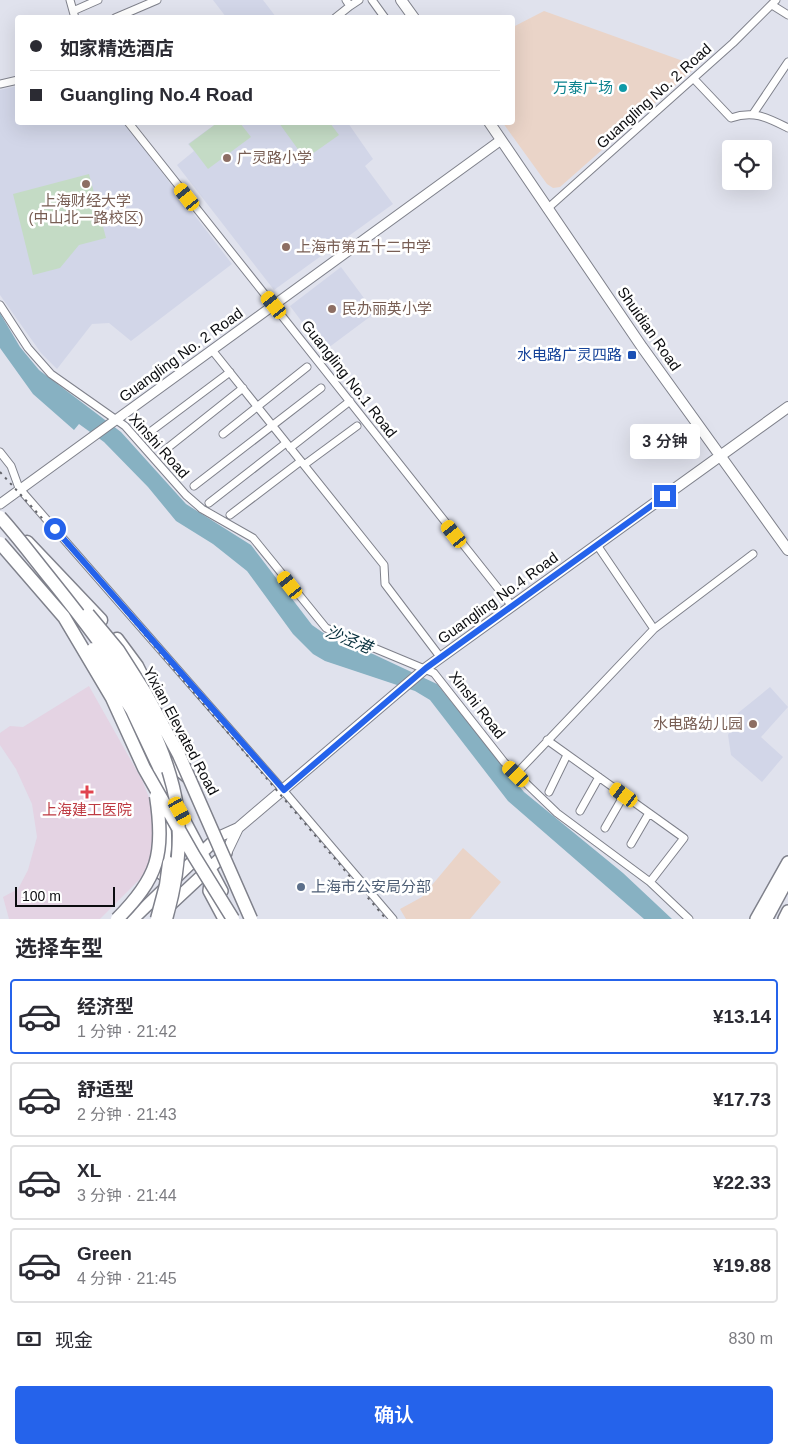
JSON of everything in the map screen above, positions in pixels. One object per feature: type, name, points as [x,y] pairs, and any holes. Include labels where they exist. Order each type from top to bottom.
[{"type":"highway","points":[[0,514],[6,533],[28,566],[75,625],[130,710],[160,767],[167,799],[170,854],[166,885],[156,919]]},
{"type":"highway","points":[[0,514],[93,612],[137,666],[196,784]]},
{"type":"highway","points":[[6,533],[74,609],[118,669],[161,747],[174,789],[178,825],[176,884],[166,919]]},
{"type":"highway","name":"Yixian Elevated Road","points":[[6,533],[35,552],[118,650],[146,694],[179,755],[251,919]]},
{"type":"highway","points":[[0,543],[64,617],[112,698],[144,768],[194,856],[233,919]]},
{"type":"highway","points":[[117,919],[147,886],[159,853],[159,812],[153,776],[130,710]]},
{"type":"highway","points":[[766,919],[788,878]]},
{"type":"main road","points":[[401,0],[412,15]]},
{"type":"main road","name":"Shuidian Road","points":[[491,125],[642,347],[788,550]]},
{"type":"main road","name":"Guangling No.4 Road","points":[[238,828],[424,670],[788,408]]},
{"type":"main road","points":[[0,551],[76,637],[130,710],[201,852],[221,860],[258,919]]},
{"type":"main road","points":[[130,710],[135,735],[160,790],[165,808],[166,846],[159,893]]},
{"type":"main road","points":[[196,784],[218,837],[221,860],[238,919]]},
{"type":"main road","points":[[133,919],[218,837],[238,828]]},
{"type":"main road","points":[[224,919],[210,891],[221,860],[238,828]]},
{"type":"main road","points":[[156,919],[221,860]]},
{"type":"main road","points":[[221,860],[230,885],[248,919]]},
{"type":"main road","points":[[756,919],[788,862]]},
{"type":"main road","points":[[772,919],[788,890]]},
{"type":"main road","points":[[784,919],[788,912]]},
{"type":"street","points":[[70,0],[74,14],[98,0]]},
{"type":"street","points":[[122,15],[157,0]]},
{"type":"street","points":[[338,15],[348,3],[359,0]]},
{"type":"street","points":[[372,0],[383,15]]},
{"type":"street","points":[[774,3],[788,15]]},
{"type":"street","name":"Guangling No. 2 Road","points":[[548,209],[694,79],[774,3]]},
{"type":"street","points":[[753,114],[788,62]]},
{"type":"street","points":[[694,79],[731,118],[743,114],[761,114],[788,128]]},
{"type":"street","points":[[0,84],[15,81]]},
{"type":"street","name":"Guangling No.1 Road","points":[[130,125],[512,606]]},
{"type":"street","name":"Guangling No. 2 Road","points":[[0,504],[19,488],[501,140]]},
{"type":"street","name":"Xinshi Road","points":[[0,305],[28,348],[51,374],[113,421],[129,430],[186,495],[202,508],[253,538],[326,628],[424,670],[442,681],[504,762],[516,774],[557,813],[650,882],[689,919]]},
{"type":"street","points":[[212,350],[384,565],[385,584],[441,658]]},
{"type":"street","points":[[223,434],[307,367]]},
{"type":"street","points":[[150,432],[230,372]]},
{"type":"street","points":[[165,450],[243,388]]},
{"type":"street","points":[[194,486],[321,388]]},
{"type":"street","points":[[209,503],[350,402]]},
{"type":"street","points":[[230,515],[357,426]]},
{"type":"street","points":[[0,452],[11,466],[19,488],[284,790],[393,919]]},
{"type":"street","points":[[597,545],[654,629]]},
{"type":"street","points":[[516,774],[654,629],[753,554]]},
{"type":"street","points":[[547,740],[684,838],[650,882]]},
{"type":"street","points":[[549,792],[567,755]]},
{"type":"street","points":[[580,811],[599,777]]},
{"type":"street","points":[[605,828],[624,795]]},
{"type":"street","points":[[631,844],[650,813]]},
{"type":"shaded area","points":[[213,0],[263,0],[274,15],[224,15]]},
{"type":"shaded area","name":"万泰广场","points":[[544,11],[697,66],[560,187],[553,188],[547,184],[504,125],[515,125],[515,26]]},
{"type":"shaded area","name":"上海财经大学 (中山北一路校区)","points":[[15,86],[15,125],[126,125],[232,264],[131,341],[109,323],[92,324],[57,369],[41,353],[0,295],[0,90]]},
{"type":"shaded area","name":"上海市第五十二中学","points":[[214,125],[349,125],[373,159],[365,166],[393,204],[274,290],[177,165],[194,151],[188,144]]},
{"type":"shaded area","name":"民办丽英小学","points":[[341,267],[375,313],[324,351],[290,306]]},
{"type":"shaded area","name":"上海建工医院","points":[[89,686],[142,780],[152,805],[157,825],[151,868],[100,919],[9,919],[3,897],[18,889],[28,870],[37,837],[32,804],[16,769],[0,745],[0,733],[10,726],[23,727]]},
{"type":"shaded area","name":"水电路幼儿园","points":[[770,687],[788,707],[761,737],[783,757],[762,782],[731,755],[728,735],[738,713]]},
{"type":"shaded area","points":[[463,848],[501,882],[470,919],[406,919],[400,909],[422,897]]},
{"type":"green space","points":[[214,125],[242,125],[251,137],[208,169],[189,144]]},
{"type":"green space","points":[[280,125],[332,125],[339,135],[305,159]]},
{"type":"green space","points":[[89,174],[106,238],[79,245],[60,268],[33,275],[13,194]]},
{"type":"water","points":[[0,313],[20,347],[39,370],[121,432],[186,504],[251,545],[312,625],[332,639],[373,654],[437,684],[524,792],[623,873],[672,919],[644,919],[508,801],[430,700],[415,691],[325,661],[313,654],[293,634],[247,571],[213,544],[176,521],[148,487],[104,442],[79,424],[74,430],[33,394],[0,348]]},
{"type":"railway","points":[[0,472],[94,575],[386,919]]},
{"type":"place","name":"万泰广场","points":[[623,88]]},
{"type":"place","name":"广灵路小学","points":[[227,158]]},
{"type":"place","name":"上海财经大学 (中山北一路校区)","points":[[86,184]]},
{"type":"place","name":"上海市第五十二中学","points":[[286,247]]},
{"type":"place","name":"民办丽英小学","points":[[332,309]]},
{"type":"place","name":"水电路广灵四路","points":[[632,355]]},
{"type":"place","name":"水电路幼儿园","points":[[753,724]]},
{"type":"place","name":"上海建工医院","points":[[87,792]]},
{"type":"place","name":"上海市公安局分部","points":[[301,887]]},
{"type":"route","points":[[55,529],[284,790],[426,668],[665,496]]},
{"type":"water label","name":"沙泾港","points":[[349,639]]}]
